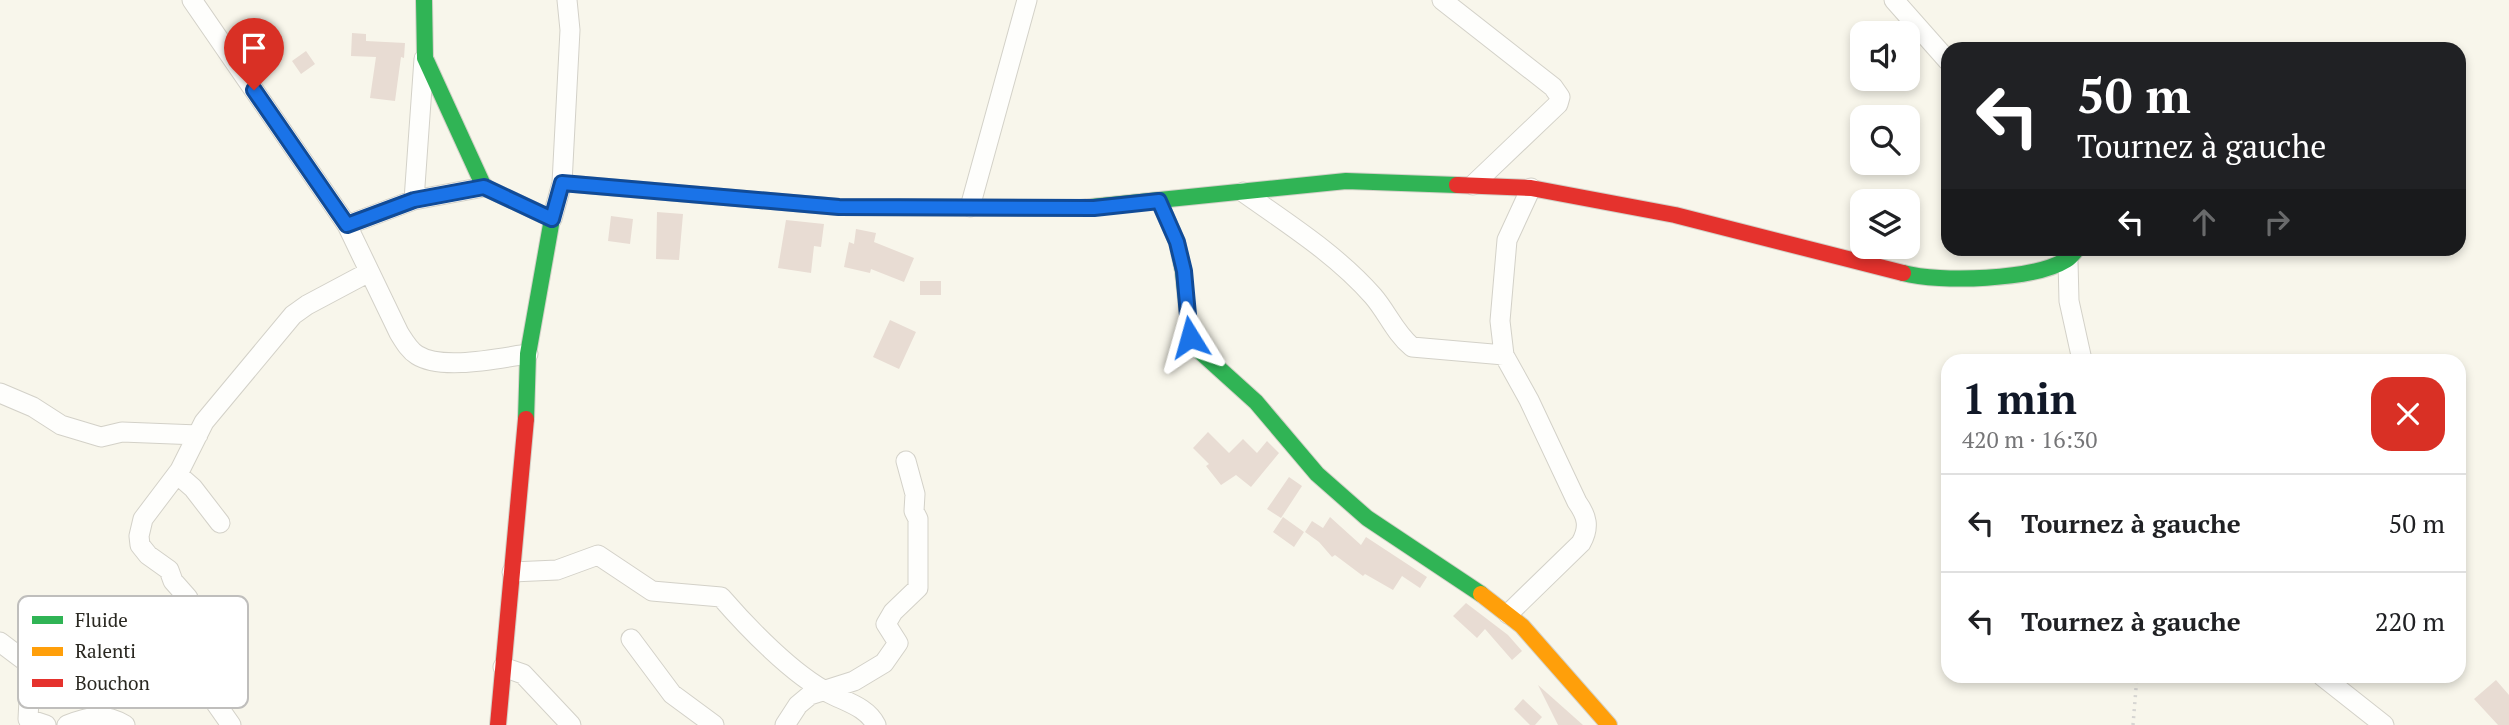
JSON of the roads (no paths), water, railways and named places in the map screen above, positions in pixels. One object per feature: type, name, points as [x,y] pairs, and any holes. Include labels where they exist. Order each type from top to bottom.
[{"type":"street","points":[[192,0],[347,225],[398,334],[417,355],[448,363],[528,355]]},
{"type":"street","points":[[414,200],[425,58],[424,0]]},
{"type":"street","points":[[498,725],[526,419],[528,355],[552,219],[562,183],[570,30],[567,0]]},
{"type":"street","points":[[970,207],[1027,0]]},
{"type":"street","points":[[1442,0],[1558,91],[1560,97],[1558,104],[1473,185]]},
{"type":"street","points":[[1894,0],[1941,53]]},
{"type":"street","points":[[425,58],[484,187]]},
{"type":"street","points":[[562,183],[839,207],[1094,208],[1346,181],[1473,185],[1531,188],[1675,215],[1918,277],[1960,278],[2040,271],[2071,256]]},
{"type":"street","points":[[347,225],[414,200],[484,187],[552,219]]},
{"type":"street","points":[[1508,614],[1581,543],[1587,533],[1587,522],[1504,355],[1500,321],[1507,240],[1531,188]]},
{"type":"street","points":[[1243,192],[1317,243],[1373,296],[1396,330],[1412,347],[1504,355]]},
{"type":"street","points":[[1159,201],[1177,242],[1184,271],[1190,337],[1194,346],[1256,402],[1317,474],[1367,518],[1489,599],[1522,626],[1609,725]]},
{"type":"street","points":[[2073,256],[2069,301],[2081,354]]},
{"type":"street","points":[[186,596],[173,581],[169,570],[148,555],[140,545],[139,536],[144,519],[177,474],[204,422],[293,315],[369,272]]},
{"type":"street","points":[[0,393],[33,407],[61,425],[101,437],[122,432],[198,435]]},
{"type":"street","points":[[785,725],[810,695],[854,681],[884,663],[898,643],[886,624],[893,612],[918,588],[918,519],[914,511],[915,494],[906,461]]},
{"type":"street","points":[[177,474],[193,488],[220,523]]},
{"type":"street","points":[[512,572],[557,570],[598,555],[652,591],[721,597],[805,680],[870,713],[876,725]]},
{"type":"street","points":[[631,639],[671,694],[714,725]]},
{"type":"street","points":[[0,642],[18,656]]},
{"type":"street","points":[[503,667],[523,674],[571,725]]},
{"type":"street","points":[[2331,683],[2384,725]]},
{"type":"street","points":[[29,708],[28,719],[46,725]]},
{"type":"street","points":[[219,708],[231,725]]},
{"type":"street","points":[[67,725],[81,719],[110,717],[125,725]]}]
